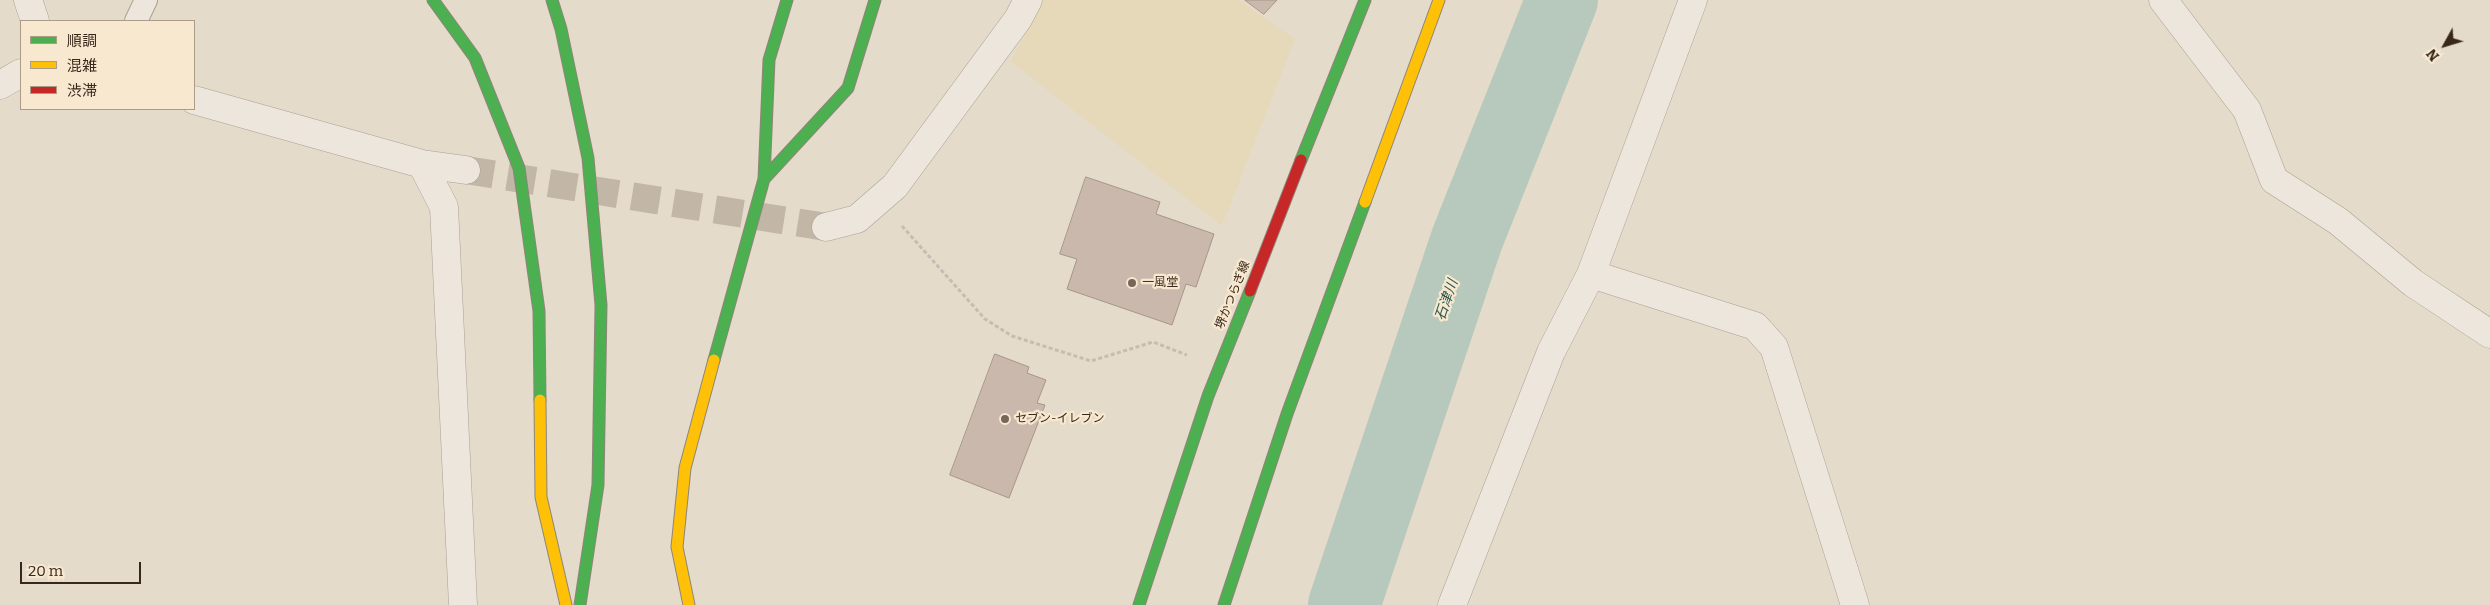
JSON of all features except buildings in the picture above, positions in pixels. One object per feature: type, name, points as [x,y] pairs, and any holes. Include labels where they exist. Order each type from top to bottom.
[{"type":"main road","points":[[433,0],[475,58],[519,168],[539,311],[541,497],[566,605]]},
{"type":"main road","points":[[552,0],[561,29],[588,158],[601,304],[598,485],[580,605]]},
{"type":"main road","points":[[689,605],[677,547],[685,468],[764,178],[769,60],[787,0]]},
{"type":"main road","points":[[764,178],[848,88],[875,0]]},
{"type":"main road","name":"堺かつらぎ線","points":[[1139,605],[1208,396],[1366,0]]},
{"type":"main road","points":[[1224,605],[1290,405],[1439,0]]},
{"type":"street","points":[[28,0],[35,20]]},
{"type":"street","points":[[826,228],[857,219],[894,186],[1018,19],[1028,0]]},
{"type":"street","points":[[1452,605],[1551,352],[1590,274],[1693,0]]},
{"type":"street","points":[[2163,0],[2247,110],[2274,180],[2338,221],[2413,283],[2490,334]]},
{"type":"street","points":[[0,85],[20,74]]},
{"type":"street","points":[[195,100],[422,164],[466,170]]},
{"type":"street","points":[[422,164],[444,207],[463,605]]},
{"type":"street","points":[[1590,274],[1755,326],[1774,348],[1855,605]]},
{"type":"lane","points":[[136,20],[146,0]]},
{"type":"path","points":[[878,200],[985,319],[1012,336],[1091,361],[1153,342],[1187,355]]},
{"type":"shaded area","points":[[1044,0],[1239,0],[1295,39],[1222,226],[1010,61]]},
{"type":"waterway","name":"石津川","points":[[1344,605],[1467,239],[1562,0]]},
{"type":"tunnel","points":[[466,170],[826,227]]},
{"type":"traffic: fast","points":[[433,0],[475,58],[519,168],[539,311],[540,400]]},
{"type":"traffic: fast","points":[[552,0],[561,29],[588,158],[601,305],[598,485],[580,605]]},
{"type":"traffic: fast","points":[[714,360],[764,179],[769,60],[787,0]]},
{"type":"traffic: fast","points":[[764,179],[848,88],[875,0]]},
{"type":"traffic: fast","points":[[1301,160],[1365,0]]},
{"type":"traffic: fast","points":[[1224,605],[1287,414],[1365,202]]},
{"type":"traffic: fast","points":[[1139,605],[1208,396],[1250,291]]},
{"type":"traffic: slow","points":[[1365,202],[1439,0]]},
{"type":"traffic: slow","points":[[689,605],[677,547],[685,468],[714,360]]},
{"type":"traffic: slow","points":[[540,400],[541,497],[566,605]]},
{"type":"traffic: jam","points":[[1250,291],[1301,160]]},
{"type":"place","name":"一風堂","points":[[1132,283]]},
{"type":"place","name":"セブン-イレブン","points":[[1005,419]]}]
